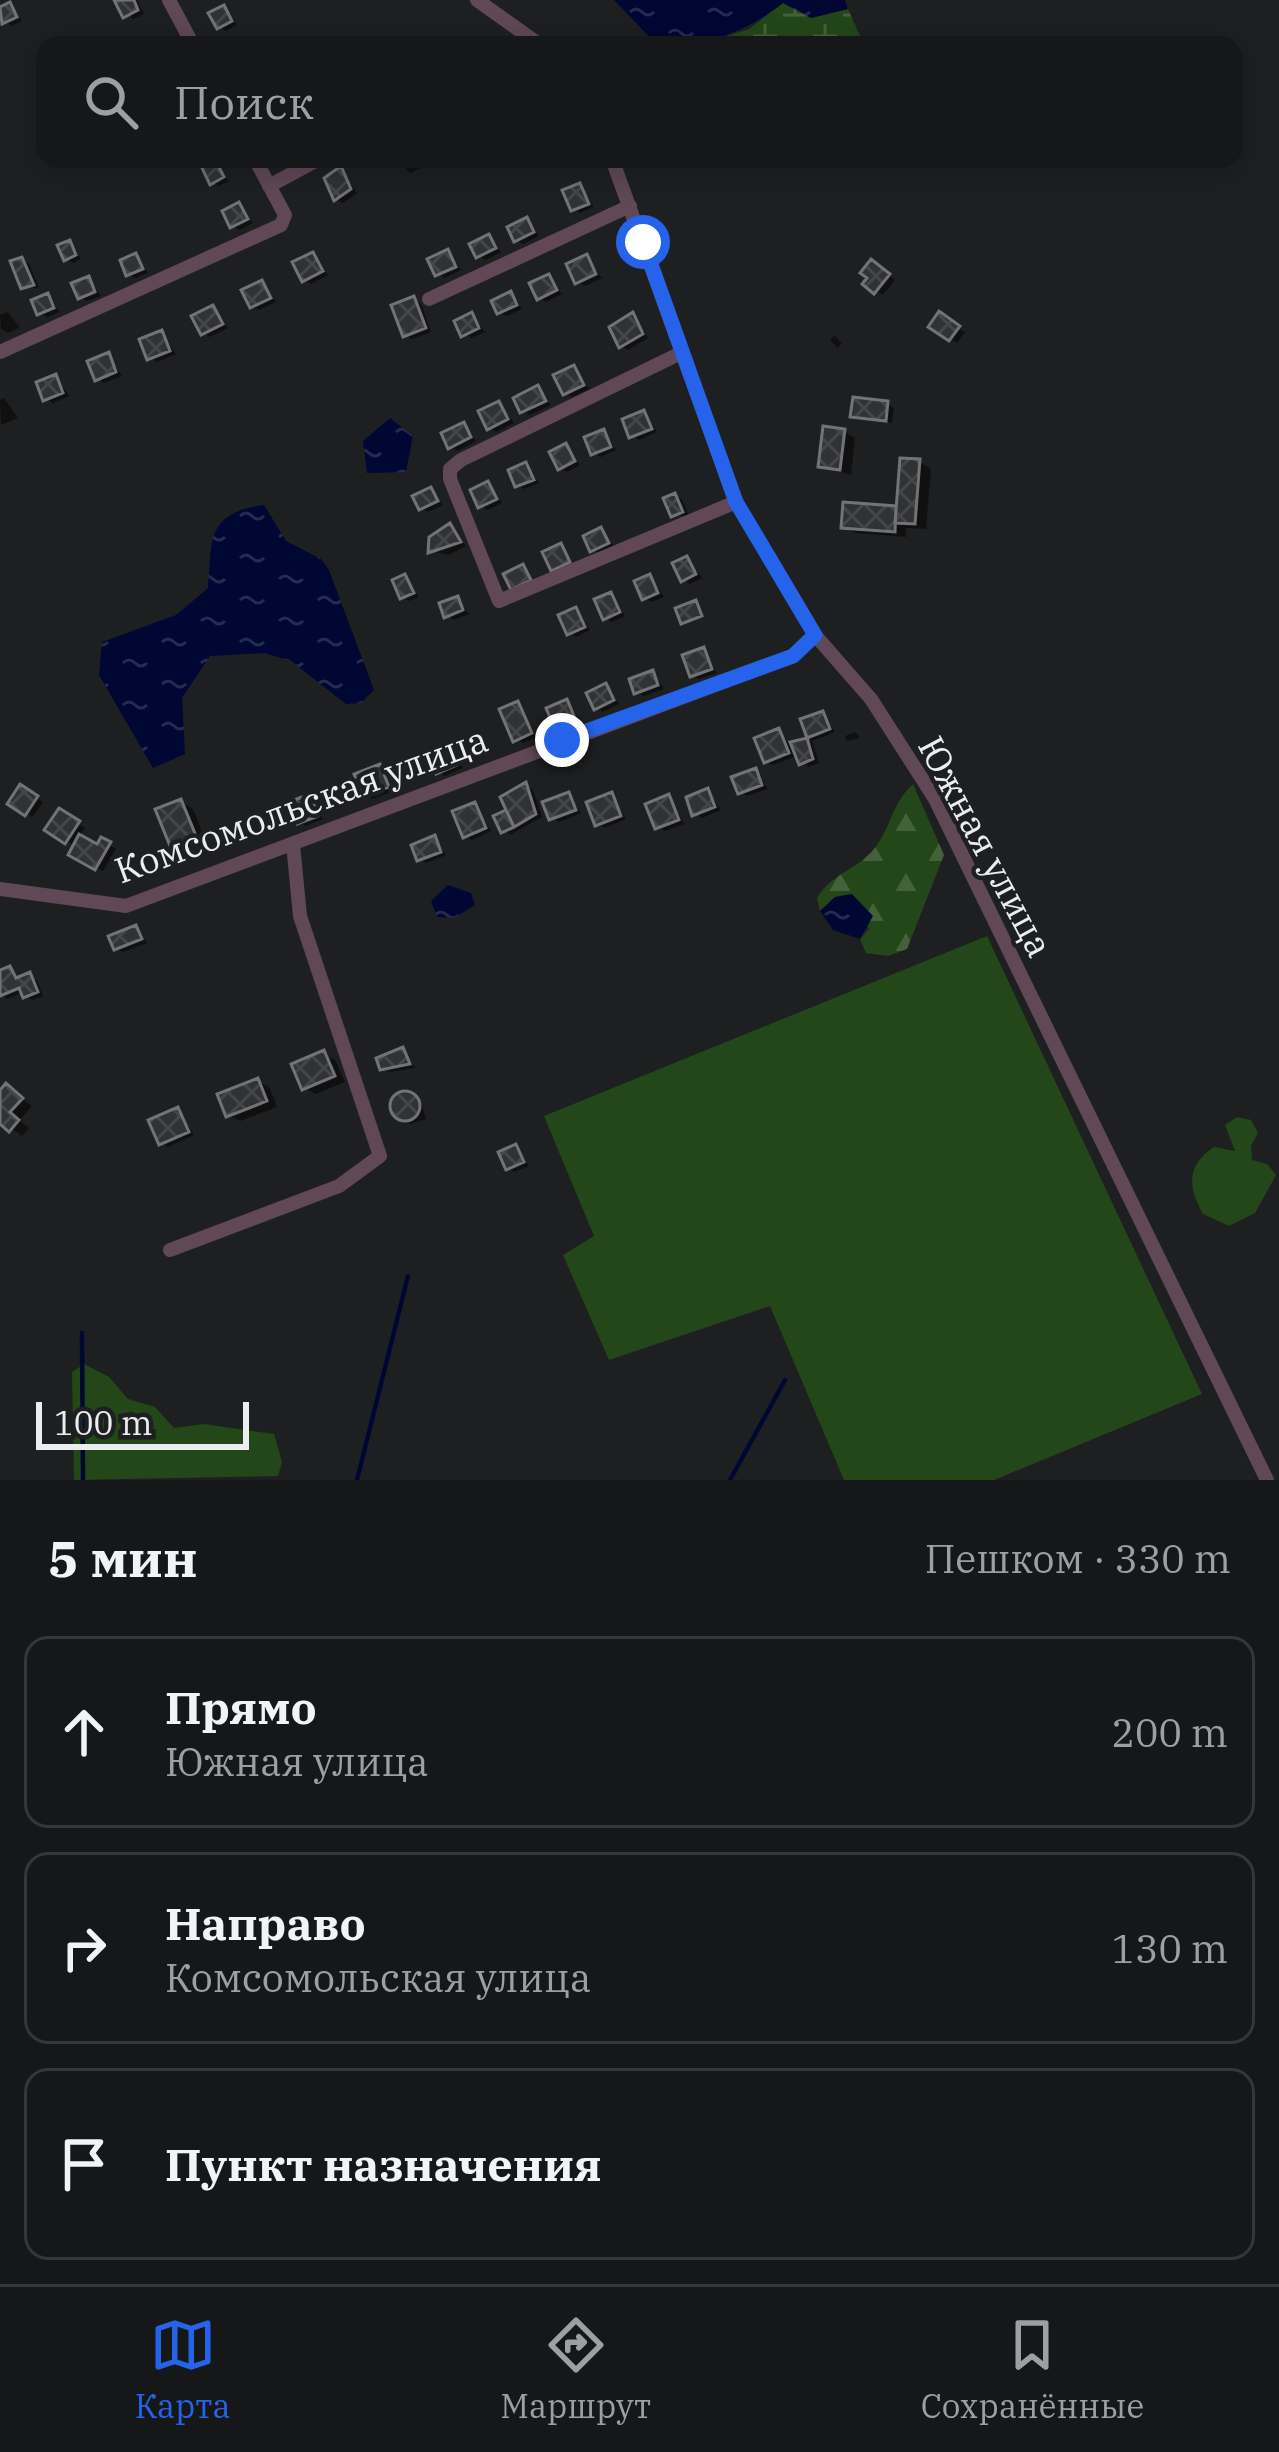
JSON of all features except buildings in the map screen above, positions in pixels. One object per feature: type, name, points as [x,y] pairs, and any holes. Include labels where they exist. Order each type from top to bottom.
[{"type":"street","points":[[169,0],[188,36]]},
{"type":"street","points":[[477,0],[527,36]]},
{"type":"street","points":[[0,352],[281,225],[285,215],[259,168]]},
{"type":"street","points":[[269,186],[302,168]]},
{"type":"street","name":"Южная улица","points":[[615,168],[736,502],[815,635],[871,699],[935,799],[1267,1480]]},
{"type":"street","points":[[430,299],[630,206]]},
{"type":"street","points":[[681,352],[450,469],[499,602],[736,502]]},
{"type":"street","name":"Комсомольская улица","points":[[0,889],[126,906],[793,656],[815,635]]},
{"type":"street","points":[[170,1250],[339,1186],[380,1156],[300,916],[293,844]]},
{"type":"green space","points":[[783,3],[811,18],[848,9],[860,36],[727,36],[749,29]]},
{"type":"green space","points":[[913,784],[944,855],[907,949],[888,956],[866,953],[860,939],[869,929],[851,894],[835,897],[820,911],[817,898],[874,849]]},
{"type":"green space","points":[[987,936],[1202,1394],[994,1480],[844,1480],[770,1306],[609,1360],[563,1255],[594,1236],[544,1116]]},
{"type":"green space","points":[[1237,1117],[1251,1120],[1258,1133],[1251,1146],[1252,1160],[1267,1164],[1276,1175],[1255,1213],[1229,1226],[1203,1214],[1192,1177],[1199,1161],[1214,1147],[1235,1151],[1225,1125]]},
{"type":"green space","points":[[84,1364],[109,1377],[128,1399],[155,1407],[174,1428],[204,1424],[274,1434],[282,1462],[278,1476],[74,1480],[72,1372]]},
{"type":"water","points":[[614,0],[845,0],[848,9],[811,18],[783,3],[724,36],[648,36]]},
{"type":"water","points":[[390,418],[413,436],[406,472],[367,473],[363,441]]},
{"type":"water","points":[[264,505],[286,541],[321,559],[329,570],[374,690],[361,703],[346,704],[291,661],[264,653],[210,656],[182,698],[185,754],[153,768],[99,675],[102,642],[176,615],[208,588],[212,545],[221,523],[244,509]]},
{"type":"water","points":[[448,885],[471,893],[475,905],[454,918],[437,917],[431,901]]},
{"type":"water","points":[[852,894],[873,916],[860,939],[833,930],[820,911],[835,897]]},
{"type":"waterway","points":[[357,1480],[408,1276]]},
{"type":"waterway","points":[[82,1333],[83,1480]]},
{"type":"waterway","points":[[730,1480],[785,1380]]},
{"type":"route","points":[[562,740],[793,656],[815,635],[736,502],[643,242]]}]
